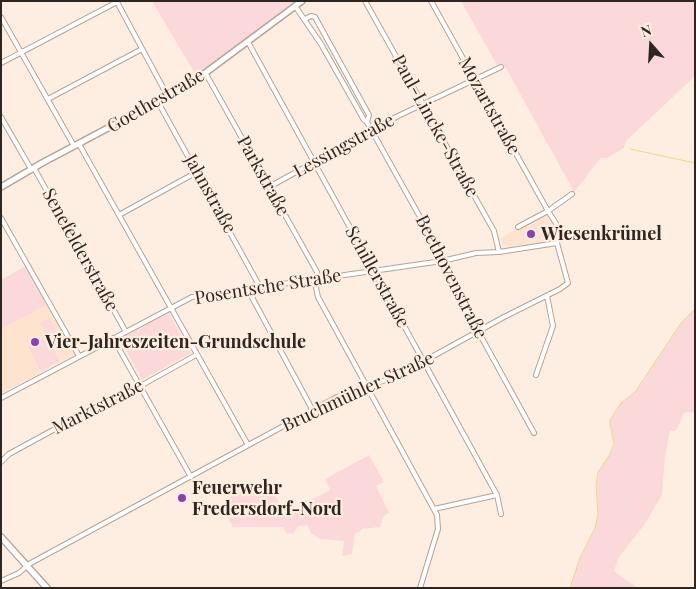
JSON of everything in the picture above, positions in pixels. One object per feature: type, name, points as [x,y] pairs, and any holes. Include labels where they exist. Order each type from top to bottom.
[{"type":"main road","points":[[1,537],[47,588]]},
{"type":"street","name":"Goethestraße","points":[[1,187],[33,168],[168,97],[206,74],[302,1]]},
{"type":"street","name":"Paul-Lincke-Straße","points":[[365,1],[494,231],[499,252]]},
{"type":"street","name":"Mozartstraße","points":[[431,1],[548,211]]},
{"type":"street","points":[[1,63],[117,2],[168,97]]},
{"type":"street","name":"Beethovenstraße","points":[[295,6],[322,44],[364,120],[372,130],[435,244],[445,271],[534,433]]},
{"type":"street","name":"Beethovenstraße","points":[[305,19],[311,16],[315,17],[369,115],[367,122]]},
{"type":"street","points":[[1,17],[118,215],[248,445]]},
{"type":"street","name":"Schillerstraße","points":[[248,42],[497,495],[501,514]]},
{"type":"street","points":[[48,99],[142,49]]},
{"type":"street","name":"Lessingstraße","points":[[269,187],[372,130],[501,67]]},
{"type":"street","name":"Parkstraße","points":[[206,74],[317,272],[318,297],[434,509]]},
{"type":"street","name":"Jahnstraße","points":[[158,102],[260,287]]},
{"type":"street","name":"Senefelderstraße","points":[[1,117],[33,168],[126,332]]},
{"type":"street","points":[[118,215],[197,172]]},
{"type":"street","points":[[518,227],[548,211],[572,194]]},
{"type":"street","name":"Bruchmühler Straße","points":[[1,581],[19,573],[27,566],[337,397],[397,376],[568,283],[557,243],[559,231],[548,211]]},
{"type":"street","points":[[1,218],[79,356]]},
{"type":"street","name":"Posentsche Straße","points":[[1,398],[192,296],[442,261],[476,253],[499,252],[557,243]]},
{"type":"street","points":[[248,288],[313,411]]},
{"type":"street","points":[[536,375],[553,326],[547,296]]},
{"type":"street","points":[[113,338],[191,477]]},
{"type":"street","name":"Marktstraße","points":[[1,462],[9,454],[66,423],[77,421],[91,413],[98,406],[196,355]]},
{"type":"street","points":[[420,588],[438,529],[438,521],[434,509],[497,495]]},
{"type":"shaded area","points":[[152,1],[297,1],[197,77]]},
{"type":"shaded area","points":[[461,1],[695,1],[695,76],[626,141],[624,148],[607,158],[601,158],[574,192],[506,68],[497,65]]},
{"type":"shaded area","name":"Wiesenkrümel","points":[[546,214],[557,230],[551,241],[505,247],[500,238]]},
{"type":"shaded area","points":[[25,266],[47,305],[1,329],[1,280]]},
{"type":"shaded area","name":"Vier-Jahreszeiten-Grundschule","points":[[47,305],[75,354],[1,394],[1,329]]},
{"type":"shaded area","points":[[695,309],[695,413],[684,413],[675,431],[670,431],[665,457],[662,495],[644,525],[619,557],[614,571],[638,588],[570,588],[580,558],[595,528],[598,514],[596,485],[598,472],[613,449],[614,444],[610,420],[621,403],[635,392],[681,323]]},
{"type":"shaded area","points":[[169,313],[191,353],[142,380],[120,339]]},
{"type":"shaded area","points":[[49,318],[60,337],[51,343],[40,323]]},
{"type":"shaded area","points":[[43,339],[46,344],[50,343],[59,361],[41,371],[28,346]]},
{"type":"shaded area","points":[[369,455],[384,482],[376,486],[389,513],[384,516],[380,527],[362,529],[360,532],[355,533],[352,554],[342,556],[344,541],[320,539],[311,533],[307,525],[298,526],[293,534],[286,533],[283,527],[233,527],[225,513],[226,499],[266,479],[286,514],[330,490],[325,479]]},
{"type":"waterway","points":[[630,149],[695,163]]},
{"type":"waterway","points":[[570,588],[580,558],[595,528],[598,514],[596,485],[598,472],[609,456],[614,444],[610,420],[621,403],[635,392],[681,323],[695,309]]},
{"type":"place","name":"Wiesenkrümel","points":[[531,234]]},
{"type":"place","name":"Vier-Jahreszeiten-Grundschule","points":[[35,342]]},
{"type":"place","name":"Feuerwehr Fredersdorf-Nord","points":[[182,498]]}]
